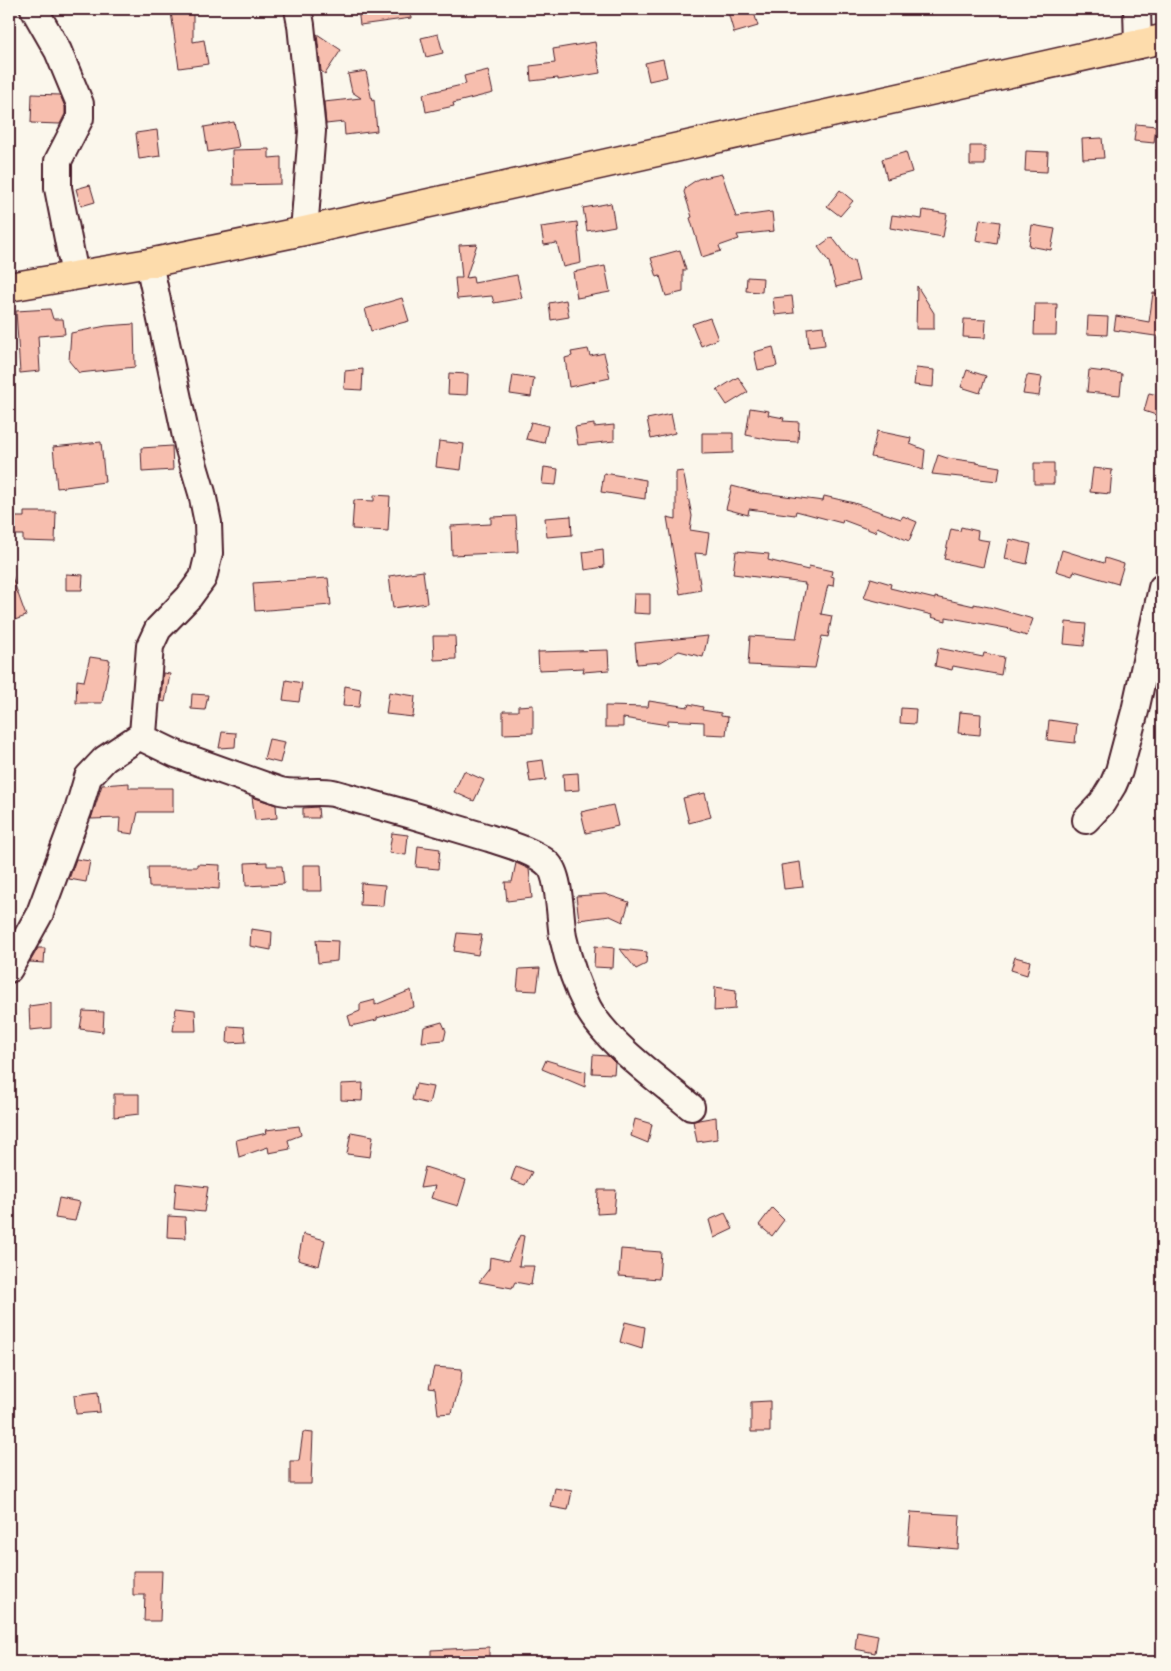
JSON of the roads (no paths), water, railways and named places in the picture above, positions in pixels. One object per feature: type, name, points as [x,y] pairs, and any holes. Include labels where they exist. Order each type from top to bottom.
[{"type":"main road","points":[[9,287],[149,263],[304,231],[1150,42]]},
{"type":"street","points":[[34,9],[58,51],[80,104],[80,118],[58,161],[58,188],[75,275]]},
{"type":"street","points":[[298,9],[312,131],[304,231]]},
{"type":"street","points":[[1136,9],[1150,42]]},
{"type":"street","points":[[149,263],[188,446],[207,515],[209,554],[203,578],[189,597],[158,629],[150,646],[143,734],[147,740],[176,754],[280,791],[292,793],[333,793],[468,831],[516,847],[544,860],[553,871],[563,937],[576,980],[587,1007],[596,1021],[612,1038],[691,1107]]},
{"type":"street","points":[[1086,820],[1102,803],[1119,771],[1139,693],[1162,588]]},
{"type":"street","points":[[9,969],[40,913],[78,811],[88,777],[105,760],[143,734]]}]
